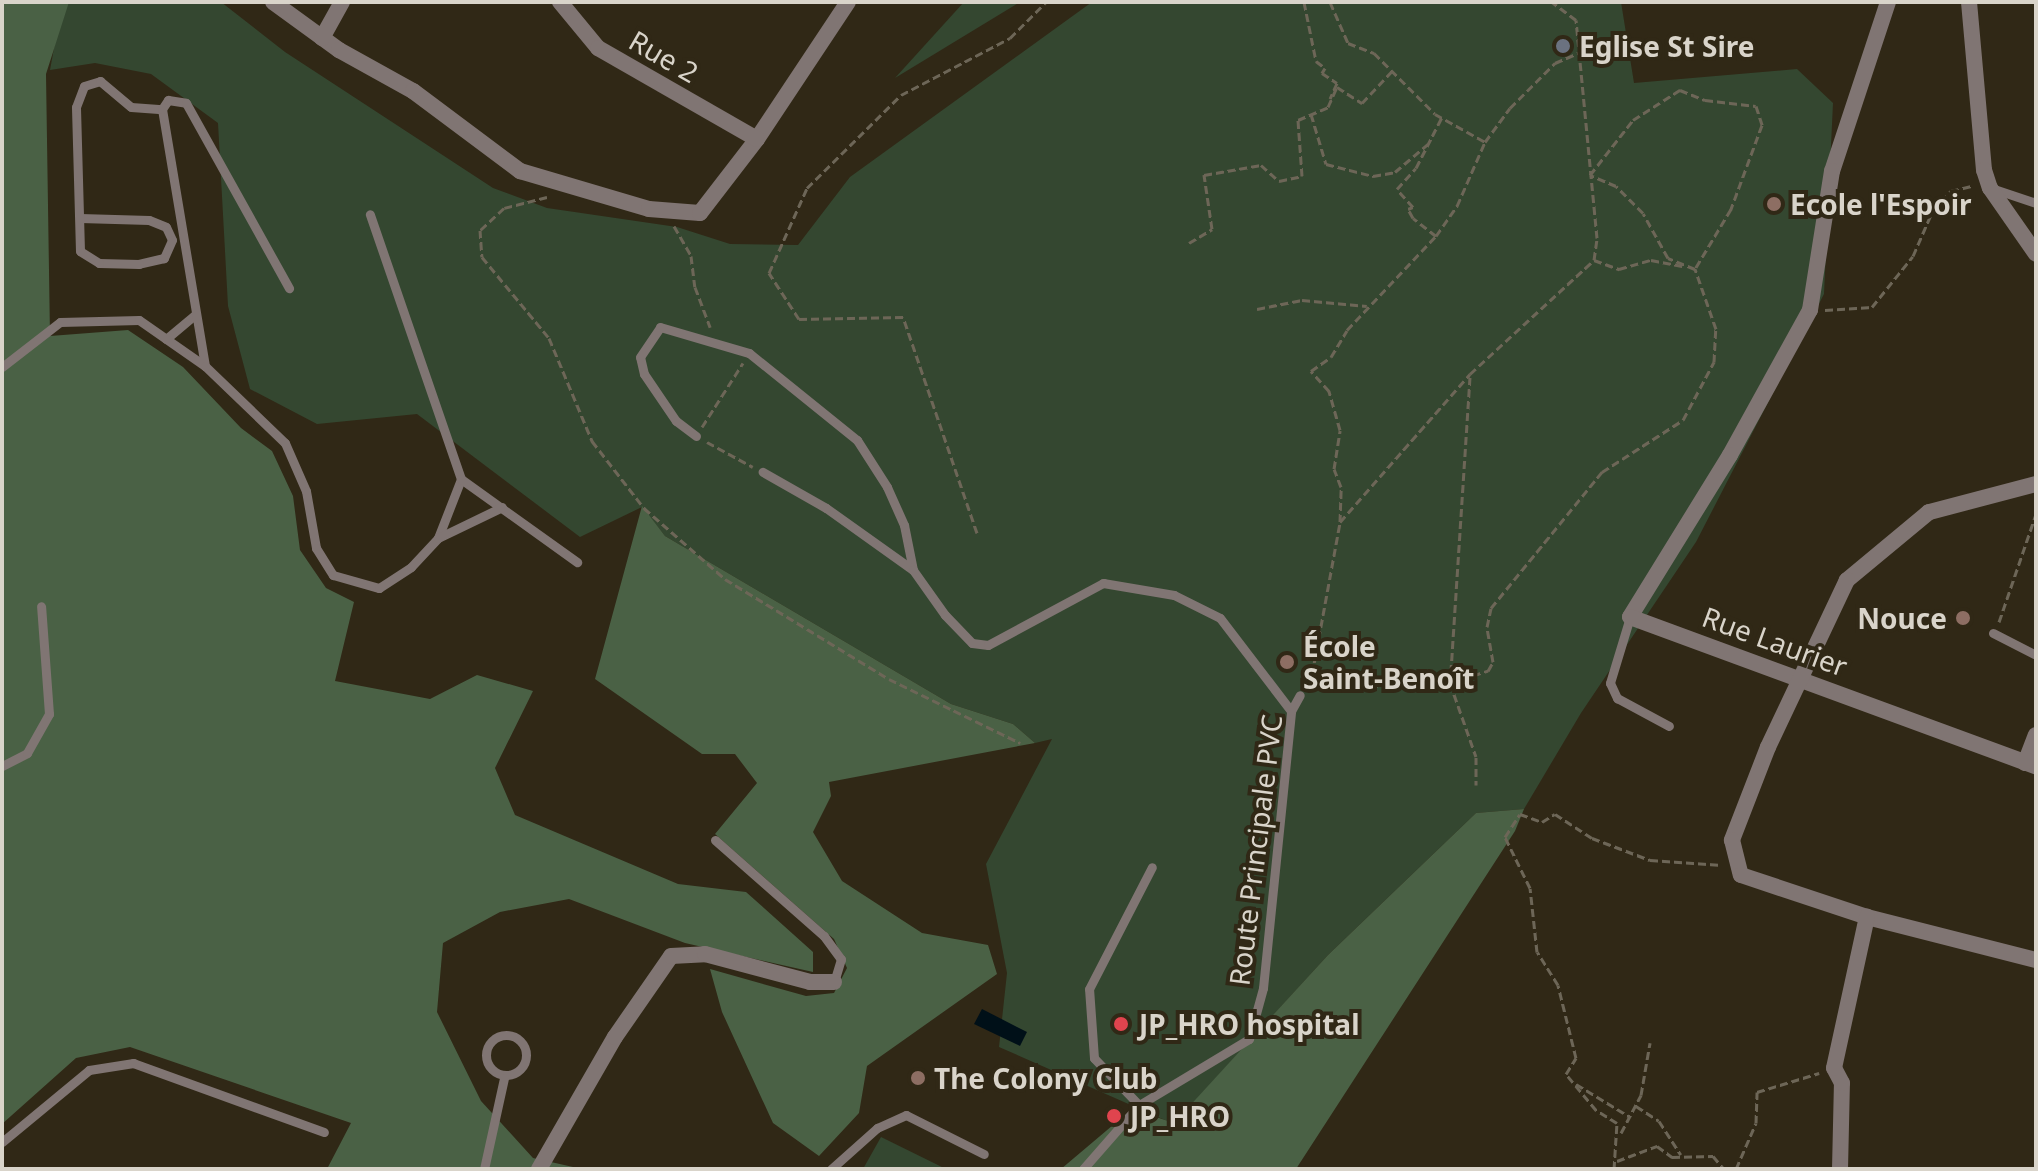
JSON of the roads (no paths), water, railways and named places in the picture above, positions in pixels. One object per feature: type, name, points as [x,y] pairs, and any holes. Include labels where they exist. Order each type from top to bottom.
[{"type":"street","points":[[273,2],[322,38],[413,91],[520,171],[649,209],[700,213],[757,139],[848,2]]},
{"type":"street","points":[[322,38],[342,2]]},
{"type":"street","name":"Rue 2","points":[[560,2],[598,48],[757,139]]},
{"type":"street","points":[[1630,617],[1730,455],[1810,310],[1832,171],[1888,2]]},
{"type":"street","points":[[1969,2],[1990,188],[2036,254]]},
{"type":"street","points":[[2036,484],[1929,512],[1847,580],[1801,677],[1732,840],[1741,875],[1867,917],[2036,960]]},
{"type":"street","name":"Rue Laurier","points":[[1630,617],[1801,677],[2030,764]]},
{"type":"street","points":[[2030,764],[2036,735]]},
{"type":"street","points":[[1840,1169],[1842,1083],[1834,1068],[1867,917]]},
{"type":"street","points":[[539,1169],[615,1037],[671,956],[705,954],[810,982],[834,982]]},
{"type":"lane","points":[[80,218],[149,220],[166,227],[172,240],[164,258],[139,264],[99,263],[80,251],[76,107],[84,86],[100,81],[131,107],[162,109]]},
{"type":"lane","points":[[205,366],[162,109],[168,100],[186,103],[289,288]]},
{"type":"lane","points":[[1990,188],[2036,203]]},
{"type":"lane","points":[[370,214],[461,479],[577,562]]},
{"type":"lane","points":[[166,339],[195,315]]},
{"type":"lane","points":[[2,367],[60,322],[139,320],[205,366],[285,443],[306,491],[316,548],[333,575],[379,588],[411,567],[438,538],[502,507]]},
{"type":"lane","points":[[696,436],[660,400],[644,374],[640,357],[660,327],[749,353],[857,440],[893,499],[913,570]]},
{"type":"lane","points":[[763,472],[826,508],[913,570],[945,615],[972,643],[988,645],[1103,583],[1174,595],[1220,618],[1291,711]]},
{"type":"lane","points":[[438,538],[461,479]]},
{"type":"lane","points":[[2,766],[27,753],[49,714],[41,606]]},
{"type":"lane","points":[[1630,617],[1610,683],[1617,698],[1669,726]]},
{"type":"lane","points":[[1993,633],[2036,655]]},
{"type":"lane","name":"Route Principale PVC","points":[[1083,1169],[1139,1105],[1249,1039],[1263,988],[1291,711],[1300,695]]},
{"type":"lane","points":[[715,840],[824,936],[841,959],[834,982]]},
{"type":"lane","points":[[1139,1105],[1094,1058],[1089,989],[1152,867]]},
{"type":"lane","points":[[484,1169],[504,1078],[521,1069],[528,1055],[523,1042],[509,1035],[493,1037],[485,1050],[490,1064],[504,1078]]},
{"type":"lane","points":[[2,1142],[89,1070],[133,1063],[324,1132]]},
{"type":"lane","points":[[831,1169],[877,1128],[906,1115],[984,1154]]},
{"type":"place","name":"Eglise St Sire","points":[[1563,46]]},
{"type":"place","name":"Ecole l'Espoir","points":[[1774,204]]},
{"type":"place","name":"Nouce","points":[[1963,618]]},
{"type":"place","name":"École Saint-Benoît","points":[[1287,662]]},
{"type":"place","name":"JP_HRO hospital","points":[[1121,1024]]},
{"type":"place","name":"The Colony Club","points":[[918,1078]]},
{"type":"place","name":"JP_HRO","points":[[1114,1116]]}]
